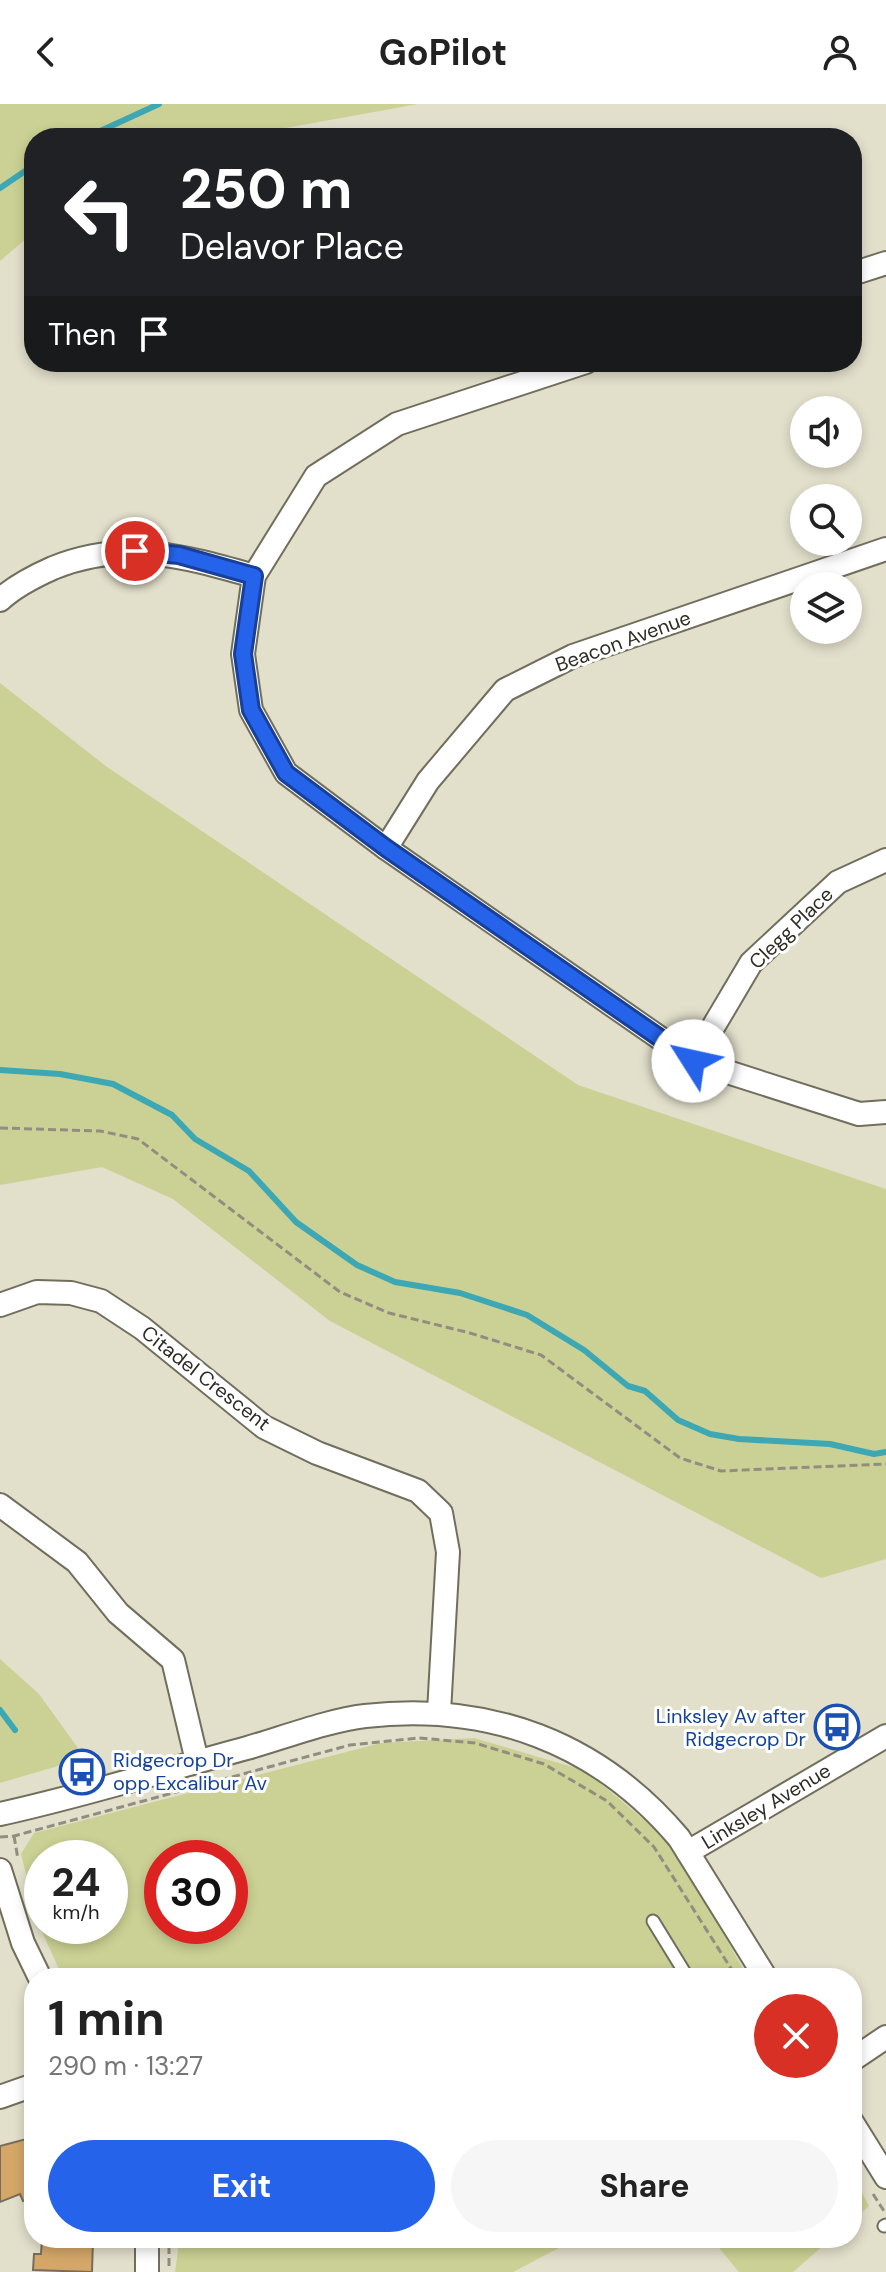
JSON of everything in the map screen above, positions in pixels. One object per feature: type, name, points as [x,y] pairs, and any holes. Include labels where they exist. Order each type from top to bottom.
[{"type":"street","points":[[862,271],[886,263]]},
{"type":"street","points":[[556,372],[397,424],[316,476],[254,576],[243,654],[251,710],[286,773],[386,848],[693,1061],[859,1114],[886,1112]]},
{"type":"street","name":"Beacon Avenue","points":[[386,848],[428,781],[505,690],[573,656],[886,549]]},
{"type":"street","points":[[0,600],[42,573],[93,555],[121,552],[179,555],[254,576]]},
{"type":"street","name":"Clegg Place","points":[[693,1061],[751,963],[838,882],[886,860]]},
{"type":"street","name":"Citadel Crescent","points":[[0,1305],[37,1292],[71,1293],[101,1301],[142,1328],[264,1427],[317,1453],[418,1491],[441,1513],[448,1552],[439,1712]]},
{"type":"street","points":[[0,1505],[77,1562],[118,1613],[173,1660],[197,1761]]},
{"type":"street","points":[[0,1814],[362,1716],[439,1712],[498,1721],[550,1739],[597,1764],[664,1821],[688,1852],[760,1968]]},
{"type":"street","name":"Linksley Avenue","points":[[688,1852],[886,1736]]},
{"type":"street","points":[[0,1870],[23,1943],[35,1968]]},
{"type":"street","points":[[862,2053],[886,2037]]},
{"type":"street","points":[[0,2097],[24,2089]]},
{"type":"street","points":[[862,2138],[886,2177]]},
{"type":"street","points":[[147,2248],[147,2272]]},
{"type":"lane","points":[[653,1921],[682,1968]]},
{"type":"path","points":[[0,1128],[100,1131],[138,1139],[340,1292],[389,1313],[541,1355],[680,1458],[721,1471],[886,1464]]},
{"type":"path","points":[[0,1837],[14,1836],[350,1745],[419,1738],[475,1743],[544,1764],[607,1801],[654,1847],[731,1968]]},
{"type":"path","points":[[168,2248],[168,2272]]},
{"type":"green space","points":[[0,104],[418,104],[285,128],[24,128],[24,241],[0,261]]},
{"type":"green space","points":[[0,683],[107,767],[578,1085],[886,1189],[886,1559],[821,1578],[330,1321],[173,1199],[102,1167],[0,1185]]},
{"type":"green space","points":[[0,1659],[39,1694],[85,1758],[0,1783]]},
{"type":"green space","points":[[474,1738],[586,1771],[674,1845],[742,1968],[58,1968],[48,1944],[128,1944],[128,1840],[30,1840],[34,1833],[381,1743]]},
{"type":"green space","points":[[862,2193],[869,2206],[862,2212]]},
{"type":"green space","points":[[559,2248],[513,2272],[175,2272],[178,2250]]},
{"type":"green space","points":[[719,2248],[821,2248],[793,2272],[739,2272]]},
{"type":"building","points":[[24,2140],[24,2201],[20,2194],[0,2202],[0,2146]]},
{"type":"building","points":[[41,2248],[93,2248],[92,2272],[33,2270],[34,2254],[41,2254]]},
{"type":"waterway","points":[[107,128],[159,104]]},
{"type":"waterway","points":[[0,188],[24,172]]},
{"type":"waterway","points":[[0,1070],[60,1074],[113,1084],[172,1115],[195,1139],[249,1171],[296,1222],[357,1265],[395,1282],[460,1293],[527,1315],[584,1350],[628,1386],[645,1391],[678,1420],[710,1434],[739,1439],[830,1444],[874,1454],[886,1452]]},
{"type":"waterway","points":[[0,1710],[15,1730]]},
{"type":"place","name":"Linksley Av after Ridgecrop Dr","points":[[837,1727]]},
{"type":"place","name":"Ridgecrop Dr opp Excalibur Av","points":[[82,1772]]},
{"type":"route","points":[[135,551],[179,555],[254,576],[243,654],[251,710],[286,773],[386,848],[693,1061]]}]
